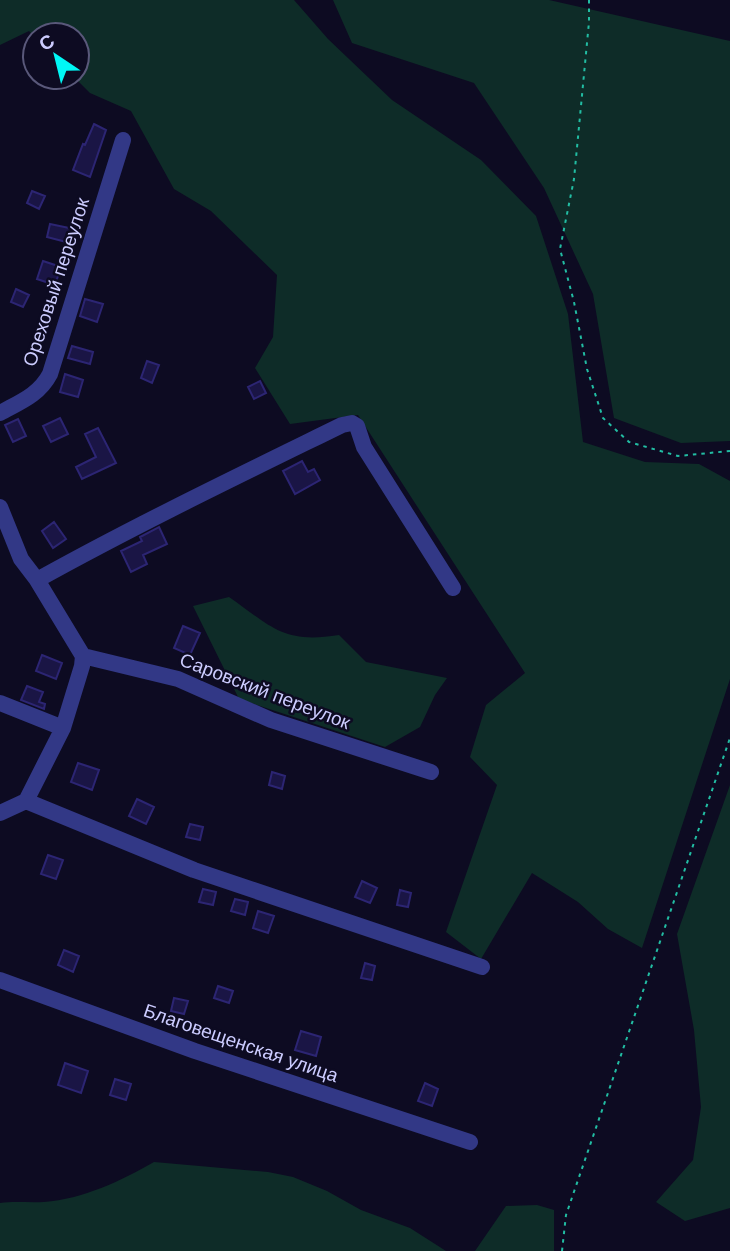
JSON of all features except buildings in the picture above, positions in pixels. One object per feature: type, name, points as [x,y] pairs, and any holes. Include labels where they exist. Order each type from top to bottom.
[{"type":"street","name":"Ореховый переулок","points":[[0,413],[32,396],[44,386],[50,374],[123,140]]},
{"type":"street","points":[[37,580],[275,457],[352,422],[357,426],[364,447],[453,588]]},
{"type":"street","points":[[0,507],[21,559],[37,580],[83,656],[63,728],[26,801],[0,813]]},
{"type":"street","name":"Саровский переулок","points":[[83,656],[178,679],[271,720],[431,772]]},
{"type":"street","points":[[0,704],[63,728]]},
{"type":"street","points":[[26,801],[194,870],[482,967]]},
{"type":"street","name":"Благовещенская улица","points":[[0,980],[195,1051],[470,1142]]},
{"type":"path","points":[[589,0],[574,179],[560,248],[587,369],[603,418],[629,442],[678,456],[730,451]]},
{"type":"path","points":[[562,1251],[566,1214],[730,738]]},
{"type":"green space","points":[[0,0],[294,0],[328,39],[392,100],[481,160],[536,216],[568,314],[583,442],[645,462],[699,464],[730,481],[730,679],[642,948],[608,929],[578,902],[532,873],[481,959],[446,932],[497,785],[470,757],[486,705],[525,673],[358,415],[290,424],[255,368],[273,337],[277,275],[211,211],[174,189],[131,111],[88,91],[91,91],[91,21],[21,21],[21,35],[0,45]]},
{"type":"green space","points":[[333,0],[549,0],[730,41],[730,441],[681,443],[614,418],[593,294],[544,188],[474,83],[352,43]]},
{"type":"green space","points":[[229,597],[279,631],[304,637],[339,635],[366,662],[447,678],[435,695],[420,727],[385,747],[239,699],[193,606]]},
{"type":"green space","points":[[730,785],[730,1208],[685,1221],[656,1202],[693,1160],[701,1107],[694,1030],[677,934]]},
{"type":"green space","points":[[154,1162],[268,1172],[293,1177],[327,1191],[361,1210],[410,1228],[446,1251],[0,1251],[0,1203],[44,1202],[73,1197],[115,1182]]},
{"type":"green space","points":[[537,1205],[554,1210],[554,1251],[475,1251],[506,1206]]}]
